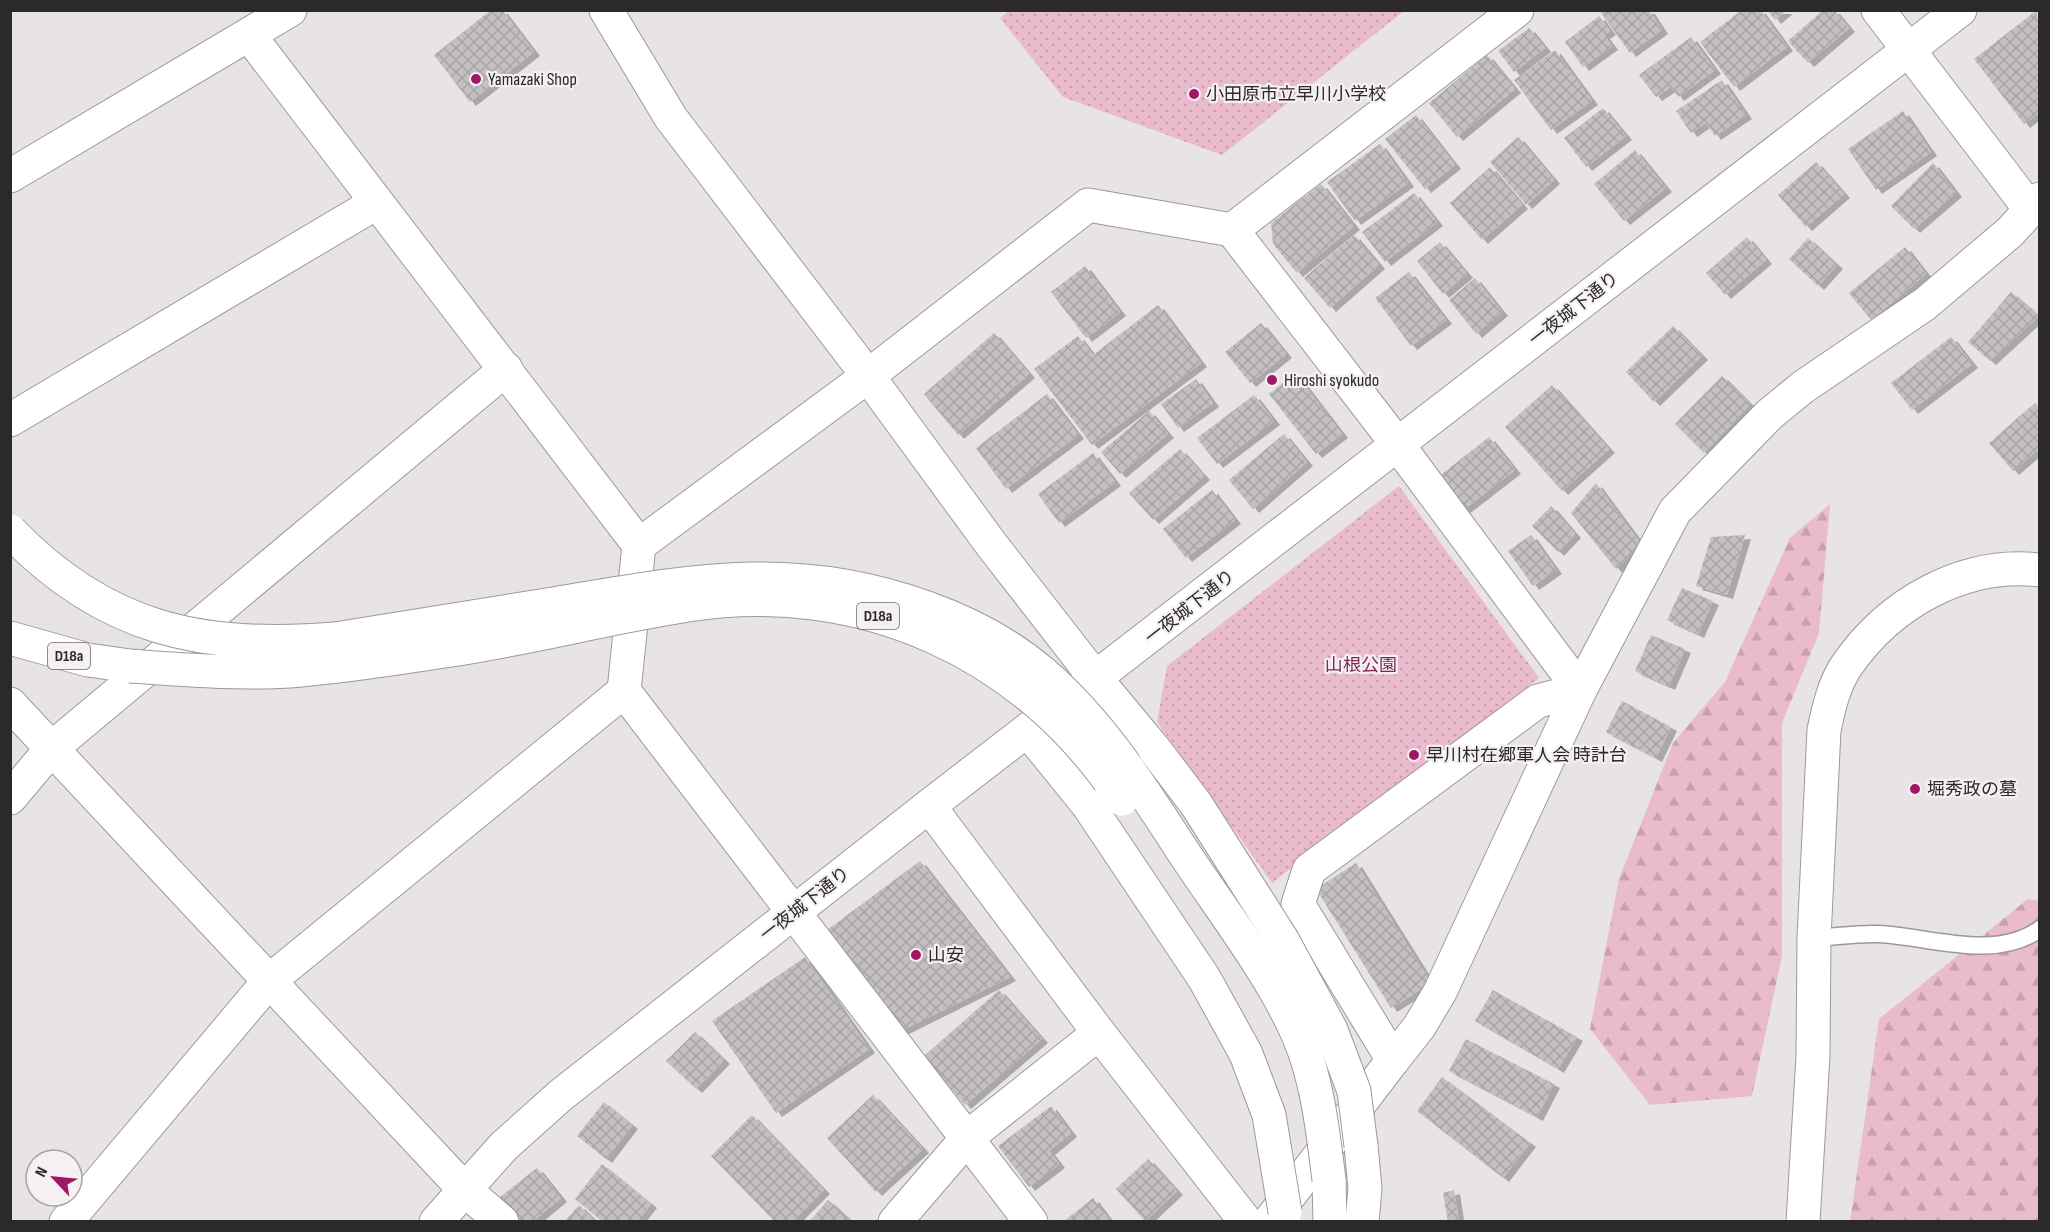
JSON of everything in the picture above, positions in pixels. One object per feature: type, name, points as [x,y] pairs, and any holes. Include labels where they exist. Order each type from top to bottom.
[{"type":"main road","points":[[10,176],[290,10]]},
{"type":"main road","points":[[606,10],[671,118],[1096,679],[1196,804],[1283,941],[1330,1030],[1354,1091],[1365,1188],[1362,1221]]},
{"type":"main road","points":[[1232,230],[1517,10]]},
{"type":"main road","points":[[1297,1208],[1393,1060],[1419,1027],[1440,992],[1580,690],[1675,511],[1770,414],[1803,387],[1925,304],[2010,232],[2035,204],[1878,10]]},
{"type":"main road","name":"一夜城下通り","points":[[436,1221],[504,1146],[561,1095],[929,806],[1960,10]]},
{"type":"main road","points":[[249,35],[639,545],[624,692],[796,912],[1031,1221]]},
{"type":"main road","points":[[10,420],[376,203]]},
{"type":"main road","points":[[639,545],[868,376],[1088,205],[1232,230],[1398,445],[1580,690]]},
{"type":"main road","points":[[10,798],[52,748],[506,369]]},
{"type":"main road","points":[[10,531],[61,578],[90,597],[159,626],[230,642],[285,644],[335,639],[676,584],[757,577],[834,582],[886,593],[949,616],[997,640],[1041,671],[1082,710],[1115,748],[1274,989],[1299,1038],[1316,1092],[1297,1208]]},
{"type":"main road","points":[[1803,1221],[1813,1056],[1814,939],[1824,730],[1831,697],[1846,666],[1866,640],[1887,620],[1934,589],[1960,577],[1988,569],[2017,567],[2040,570]]},
{"type":"main road","name":"D18a","points":[[10,638],[88,660],[130,666],[200,671],[288,670],[446,651],[688,605],[725,602],[785,602],[853,609],[926,632],[999,672],[1038,701],[1102,768],[1268,1024],[1286,1065],[1297,1105],[1297,1208],[1330,1221]]},
{"type":"main road","points":[[1393,1060],[1298,904],[1309,870],[1538,701],[1580,690]]},
{"type":"main road","points":[[66,1221],[269,981],[624,692]]},
{"type":"main road","points":[[10,704],[464,1189],[502,1221]]},
{"type":"main road","points":[[1028,731],[1088,805],[1204,978],[1246,1054],[1269,1115],[1297,1208]]},
{"type":"main road","points":[[929,806],[1099,1033],[1246,1221]]},
{"type":"main road","points":[[895,1221],[968,1137],[1099,1033]]},
{"type":"lane","points":[[1814,939],[1877,934],[1977,946],[2003,944],[2027,938],[2040,929]]},
{"type":"green space","points":[[1009,11],[1404,11],[1222,155],[1063,97],[1000,18]]},
{"type":"green space","name":"山根公園","points":[[1399,486],[1539,678],[1272,883],[1157,722],[1167,666]]},
{"type":"green space","points":[[1830,504],[1819,633],[1782,723],[1782,956],[1752,1096],[1650,1105],[1590,1029],[1619,879],[1673,743],[1725,682],[1790,538]]},
{"type":"green space","points":[[2028,899],[2039,901],[2039,1221],[1850,1222],[1879,1019]]},
{"type":"building","name":"Yamazaki Shop","points":[[491,10],[502,10],[534,52],[470,102],[434,55]]},
{"type":"building","points":[[1599,10],[1649,10],[1662,30],[1630,53]]},
{"type":"building","points":[[1742,10],[1760,10],[1787,47],[1734,87],[1700,42]]},
{"type":"building","points":[[1767,10],[1787,10],[1775,20]]},
{"type":"building","points":[[1823,10],[1834,10],[1849,28],[1808,63],[1788,41]]},
{"type":"building","points":[[2037,10],[2040,112],[2024,124],[1974,59]]},
{"type":"building","points":[[1599,16],[1610,31],[1604,35],[1612,46],[1583,67],[1565,42]]},
{"type":"building","points":[[1529,28],[1545,48],[1514,72],[1498,51]]},
{"type":"building","points":[[1691,37],[1715,70],[1678,97],[1671,87],[1656,97],[1639,75]]},
{"type":"building","points":[[1555,50],[1592,101],[1551,130],[1514,80]]},
{"type":"building","points":[[1487,55],[1515,89],[1457,137],[1429,103]]},
{"type":"building","points":[[1722,80],[1746,115],[1715,136],[1706,123],[1691,133],[1676,111]]},
{"type":"building","points":[[1603,108],[1626,136],[1586,167],[1564,138]]},
{"type":"building","points":[[1903,111],[1931,152],[1876,190],[1848,149]]},
{"type":"building","points":[[1416,115],[1455,165],[1425,189],[1385,139]]},
{"type":"building","points":[[1518,137],[1554,180],[1526,205],[1490,162]]},
{"type":"building","points":[[1380,144],[1408,183],[1355,221],[1327,182]]},
{"type":"building","points":[[1635,150],[1666,188],[1624,221],[1594,184]]},
{"type":"building","points":[[1816,162],[1844,194],[1806,227],[1778,195]]},
{"type":"building","points":[[1933,163],[1956,193],[1914,229],[1891,206]]},
{"type":"building","points":[[1490,167],[1522,205],[1482,240],[1450,203]]},
{"type":"building","points":[[1321,184],[1354,226],[1297,273],[1273,244],[1271,223]]},
{"type":"building","points":[[1414,193],[1437,222],[1385,262],[1362,232]]},
{"type":"building","points":[[1354,235],[1379,265],[1330,308],[1304,278]]},
{"type":"building","points":[[1747,237],[1766,260],[1725,295],[1706,273]]},
{"type":"building","points":[[1808,238],[1837,265],[1818,286],[1789,259]]},
{"type":"building","points":[[1440,242],[1467,274],[1443,294],[1417,261]]},
{"type":"building","points":[[1905,247],[1926,274],[1871,320],[1849,293]]},
{"type":"building","points":[[1085,266],[1120,312],[1086,338],[1051,292]]},
{"type":"building","points":[[1409,272],[1446,320],[1411,346],[1375,298]]},
{"type":"building","points":[[1475,278],[1502,312],[1476,334],[1449,300]]},
{"type":"building","points":[[2011,292],[2039,316],[1990,361],[1968,342]]},
{"type":"building","points":[[1158,305],[1201,363],[1092,445],[1034,369],[1078,336],[1093,355]]},
{"type":"building","points":[[1261,323],[1286,354],[1250,383],[1225,352]]},
{"type":"building","points":[[1673,326],[1702,356],[1654,402],[1626,372]]},
{"type":"building","points":[[994,333],[1029,374],[958,435],[924,394]]},
{"type":"building","points":[[1951,337],[1972,364],[1912,410],[1891,383]]},
{"type":"building","points":[[1295,373],[1342,434],[1316,454],[1269,394]]},
{"type":"building","points":[[1722,376],[1750,404],[1704,453],[1675,424]]},
{"type":"building","points":[[1196,379],[1213,403],[1178,428],[1161,404]]},
{"type":"building","points":[[1552,385],[1609,449],[1562,491],[1505,427]]},
{"type":"building","points":[[1047,394],[1078,435],[1006,489],[976,448]]},
{"type":"building","points":[[1254,395],[1274,421],[1217,464],[1197,438]]},
{"type":"building","points":[[2035,403],[2040,409],[2040,448],[2013,471],[1989,443]]},
{"type":"building","points":[[1149,411],[1168,434],[1120,474],[1101,452]]},
{"type":"building","points":[[1284,434],[1307,462],[1253,509],[1229,480]]},
{"type":"building","points":[[1489,437],[1515,470],[1458,514],[1433,481]]},
{"type":"building","points":[[1180,449],[1204,476],[1153,520],[1129,493]]},
{"type":"building","points":[[1093,453],[1115,482],[1059,523],[1038,494]]},
{"type":"building","points":[[1596,483],[1641,544],[1616,569],[1571,513]]},
{"type":"building","points":[[1212,490],[1235,520],[1186,558],[1163,529]]},
{"type":"building","points":[[1551,506],[1575,534],[1558,552],[1532,526]]},
{"type":"building","points":[[1531,535],[1556,570],[1533,586],[1508,551]]},
{"type":"building","points":[[1745,535],[1727,595],[1696,586],[1711,537]]},
{"type":"building","points":[[1682,588],[1713,601],[1698,634],[1667,620]]},
{"type":"building","points":[[1651,635],[1685,649],[1669,686],[1635,671]]},
{"type":"building","points":[[1622,701],[1671,727],[1656,758],[1606,732]]},
{"type":"building","name":"山安","points":[[920,861],[1010,977],[899,1032],[823,933]]},
{"type":"building","points":[[1356,863],[1431,983],[1391,1008],[1316,889]]},
{"type":"building","points":[[805,957],[869,1049],[776,1113],[712,1021]]},
{"type":"building","points":[[999,990],[1042,1039],[965,1105],[923,1057]]},
{"type":"building","points":[[1493,990],[1577,1037],[1558,1069],[1475,1021]]},
{"type":"building","points":[[695,1032],[724,1060],[696,1089],[666,1061]]},
{"type":"building","points":[[1466,1039],[1554,1084],[1537,1117],[1449,1071]]},
{"type":"building","points":[[1442,1077],[1530,1143],[1503,1178],[1417,1111]]},
{"type":"building","points":[[873,1095],[923,1149],[876,1192],[827,1138]]},
{"type":"building","points":[[604,1102],[632,1125],[606,1159],[577,1136]]},
{"type":"building","points":[[1051,1106],[1071,1133],[1049,1151],[1059,1164],[1029,1187],[998,1146]]},
{"type":"building","points":[[752,1115],[824,1190],[792,1222],[775,1222],[711,1156]]},
{"type":"building","points":[[1148,1159],[1177,1191],[1145,1221],[1116,1189]]},
{"type":"building","points":[[602,1164],[651,1204],[637,1222],[603,1222],[575,1199]]},
{"type":"building","points":[[537,1168],[561,1198],[532,1222],[519,1222],[500,1197]]},
{"type":"building","points":[[1454,1190],[1459,1222],[1448,1222],[1443,1193]]},
{"type":"building","points":[[1093,1198],[1111,1222],[1063,1222]]},
{"type":"building","points":[[828,1200],[852,1222],[809,1222]]},
{"type":"building","points":[[579,1205],[596,1222],[564,1222]]},
{"type":"place","name":"Yamazaki Shop","points":[[476,79]]},
{"type":"place","name":"小田原市立早川小学校","points":[[1194,94]]},
{"type":"place","name":"Hiroshi syokudo","points":[[1272,380]]},
{"type":"place","name":"早川村在郷軍人会 時計台","points":[[1414,755]]},
{"type":"place","name":"堀秀政の墓","points":[[1915,789]]},
{"type":"place","name":"山安","points":[[916,955]]}]
